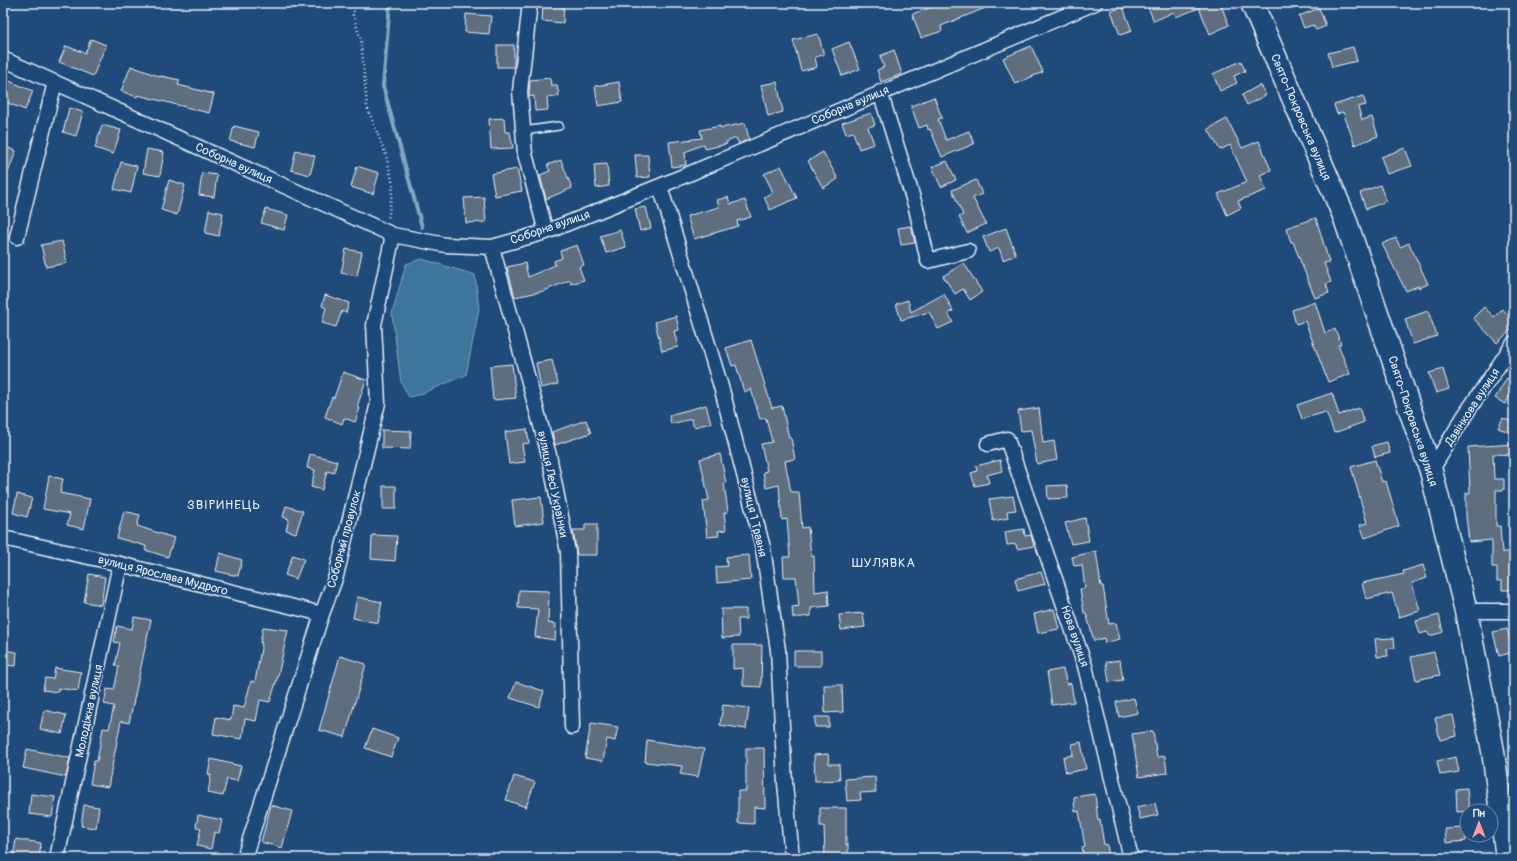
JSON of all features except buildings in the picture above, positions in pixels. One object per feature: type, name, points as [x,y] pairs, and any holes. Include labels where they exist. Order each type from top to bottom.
[{"type":"main road","name":"Свято-Покровська вулиця","points":[[1252,3],[1344,216],[1431,471],[1466,611],[1493,751],[1507,858]]},
{"type":"street","points":[[530,3],[520,90],[525,154],[546,232]]},
{"type":"street","name":"Соборна вулиця","points":[[3,59],[389,233],[446,245],[492,247],[546,232],[660,186],[880,92],[1095,3]]},
{"type":"street","points":[[17,237],[55,82]]},
{"type":"street","points":[[880,92],[916,208],[928,261],[968,251]]},
{"type":"street","name":"вулиця 1 Травня","points":[[660,186],[722,390],[763,548],[778,650],[785,783],[792,858]]},
{"type":"street","name":"Соборний провулок","points":[[244,858],[322,614],[336,576],[378,403],[374,325],[389,233]]},
{"type":"street","name":"вулиця Лесі Українки","points":[[492,247],[549,455],[568,552],[572,727]]},
{"type":"street","name":"Дзвінкова вулиця","points":[[1431,471],[1465,416],[1514,343]]},
{"type":"street","name":"Нова вулиця","points":[[988,444],[1007,439],[1085,666],[1131,858]]},
{"type":"street","name":"вулиця Ярослава Мудрого","points":[[3,538],[120,564],[322,614]]},
{"type":"street","name":"Молодіжна вулиця","points":[[58,858],[120,564]]},
{"type":"street","points":[[1466,611],[1514,611]]},
{"type":"lane","points":[[523,131],[559,126]]},
{"type":"path","points":[[356,3],[353,15],[361,40],[367,107],[386,155],[393,185],[389,233]]},
{"type":"water","points":[[422,259],[475,275],[479,309],[466,375],[421,394],[409,397],[401,382],[392,314],[406,264]]},
{"type":"waterway","points":[[390,3],[383,86],[422,227]]},
{"type":"district","name":"ЗВІРИНЕЦЬ","points":[[224,504]]},
{"type":"district","name":"ШУЛЯВКА","points":[[884,562]]}]
